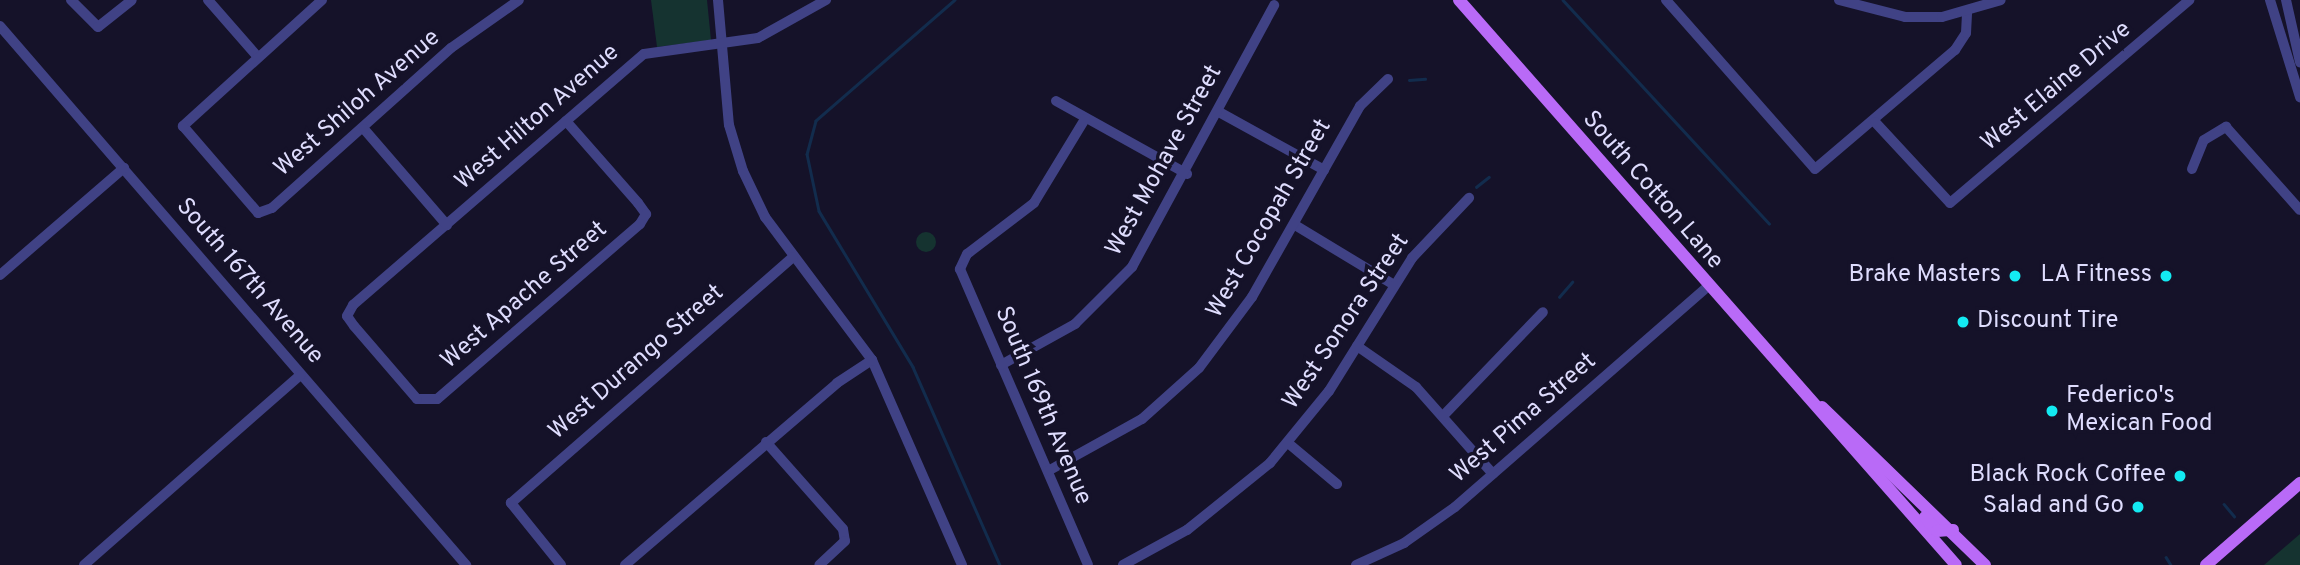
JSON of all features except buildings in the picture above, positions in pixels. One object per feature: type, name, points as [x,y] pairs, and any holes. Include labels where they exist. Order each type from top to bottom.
[{"type":"main road","name":"South Cotton Lane","points":[[1459,0],[1707,287],[1818,405],[1956,565]]},
{"type":"main road","name":"South Cotton Lane","points":[[1818,405],[1953,530],[1984,565]]},
{"type":"main road","points":[[1881,480],[1937,531],[1953,530]]},
{"type":"main road","points":[[2206,565],[2300,483]]},
{"type":"street","points":[[71,0],[98,27],[132,0]]},
{"type":"street","points":[[208,0],[257,56],[322,0]]},
{"type":"street","name":"West Shiloh Avenue","points":[[257,56],[183,126],[258,213],[364,129],[451,48],[519,0]]},
{"type":"street","points":[[718,0],[729,125],[743,172],[793,257],[872,360],[962,565]]},
{"type":"street","name":"West Hilton Avenue","points":[[347,316],[644,54],[721,47],[779,30],[826,0]]},
{"type":"street","points":[[1666,0],[1815,169],[1875,122],[1955,50],[1966,33],[1967,13]]},
{"type":"street","points":[[1839,0],[1905,17],[1967,13],[2001,0]]},
{"type":"street","name":"West Elaine Drive","points":[[1875,122],[1950,203],[2189,0]]},
{"type":"street","points":[[2270,0],[2300,97]]},
{"type":"street","points":[[2286,0],[2300,62]]},
{"type":"street","name":"West Mohave Street","points":[[1001,365],[1060,335],[1110,292],[1153,237],[1274,5]]},
{"type":"street","name":"South 167th Avenue","points":[[0,26],[466,565]]},
{"type":"street","name":"West Cocopah Street","points":[[1048,471],[1142,419],[1199,368],[1294,225],[1370,91],[1388,79]]},
{"type":"street","points":[[1056,101],[1187,173]]},
{"type":"street","points":[[1219,112],[1324,170]]},
{"type":"street","name":"South 169th Avenue","points":[[1085,119],[1034,203],[960,263],[1088,565]]},
{"type":"street","name":"West Apache Street","points":[[347,316],[426,403],[646,214],[566,121]]},
{"type":"street","points":[[2192,169],[2204,140],[2225,127],[2300,210]]},
{"type":"street","points":[[364,129],[447,225]]},
{"type":"street","points":[[0,275],[124,168]]},
{"type":"street","name":"West Sonora Street","points":[[1123,565],[1233,497],[1288,443],[1357,346],[1394,285],[1469,198]]},
{"type":"street","points":[[1294,225],[1394,285]]},
{"type":"street","name":"West Durango Street","points":[[561,565],[511,503],[793,257]]},
{"type":"street","name":"West Pima Street","points":[[1356,565],[1420,534],[1493,474],[1707,287]]},
{"type":"street","points":[[1443,416],[1543,313]]},
{"type":"street","points":[[1357,346],[1407,379],[1493,474]]},
{"type":"street","points":[[625,565],[766,442],[872,360]]},
{"type":"street","points":[[84,565],[300,375]]},
{"type":"street","points":[[766,442],[843,529],[845,541],[819,565]]},
{"type":"street","points":[[1288,443],[1337,484]]},
{"type":"green space","points":[[651,0],[707,0],[711,40],[657,47]]},
{"type":"green space","points":[[922,232],[930,232],[936,242],[930,252],[922,252],[916,246],[916,238]]},
{"type":"green space","points":[[2300,534],[2300,565],[2264,565]]},
{"type":"waterway","points":[[955,0],[816,121],[807,154],[819,211],[913,367],[1000,565]]},
{"type":"waterway","points":[[1563,0],[1769,223]]},
{"type":"waterway","points":[[1409,80],[1425,79]]},
{"type":"waterway","points":[[1476,187],[1489,177]]},
{"type":"waterway","points":[[1559,297],[1572,282]]},
{"type":"waterway","points":[[2224,504],[2234,516]]},
{"type":"waterway","points":[[2166,557],[2171,565]]},
{"type":"place","name":"Brake Masters","points":[[2015,276]]},
{"type":"place","name":"LA Fitness","points":[[2166,276]]},
{"type":"place","name":"Discount Tire","points":[[1963,322]]},
{"type":"place","name":"Federico's Mexican Food","points":[[2052,411]]},
{"type":"place","name":"Black Rock Coffee","points":[[2180,476]]},
{"type":"place","name":"Salad and Go","points":[[2138,507]]}]
